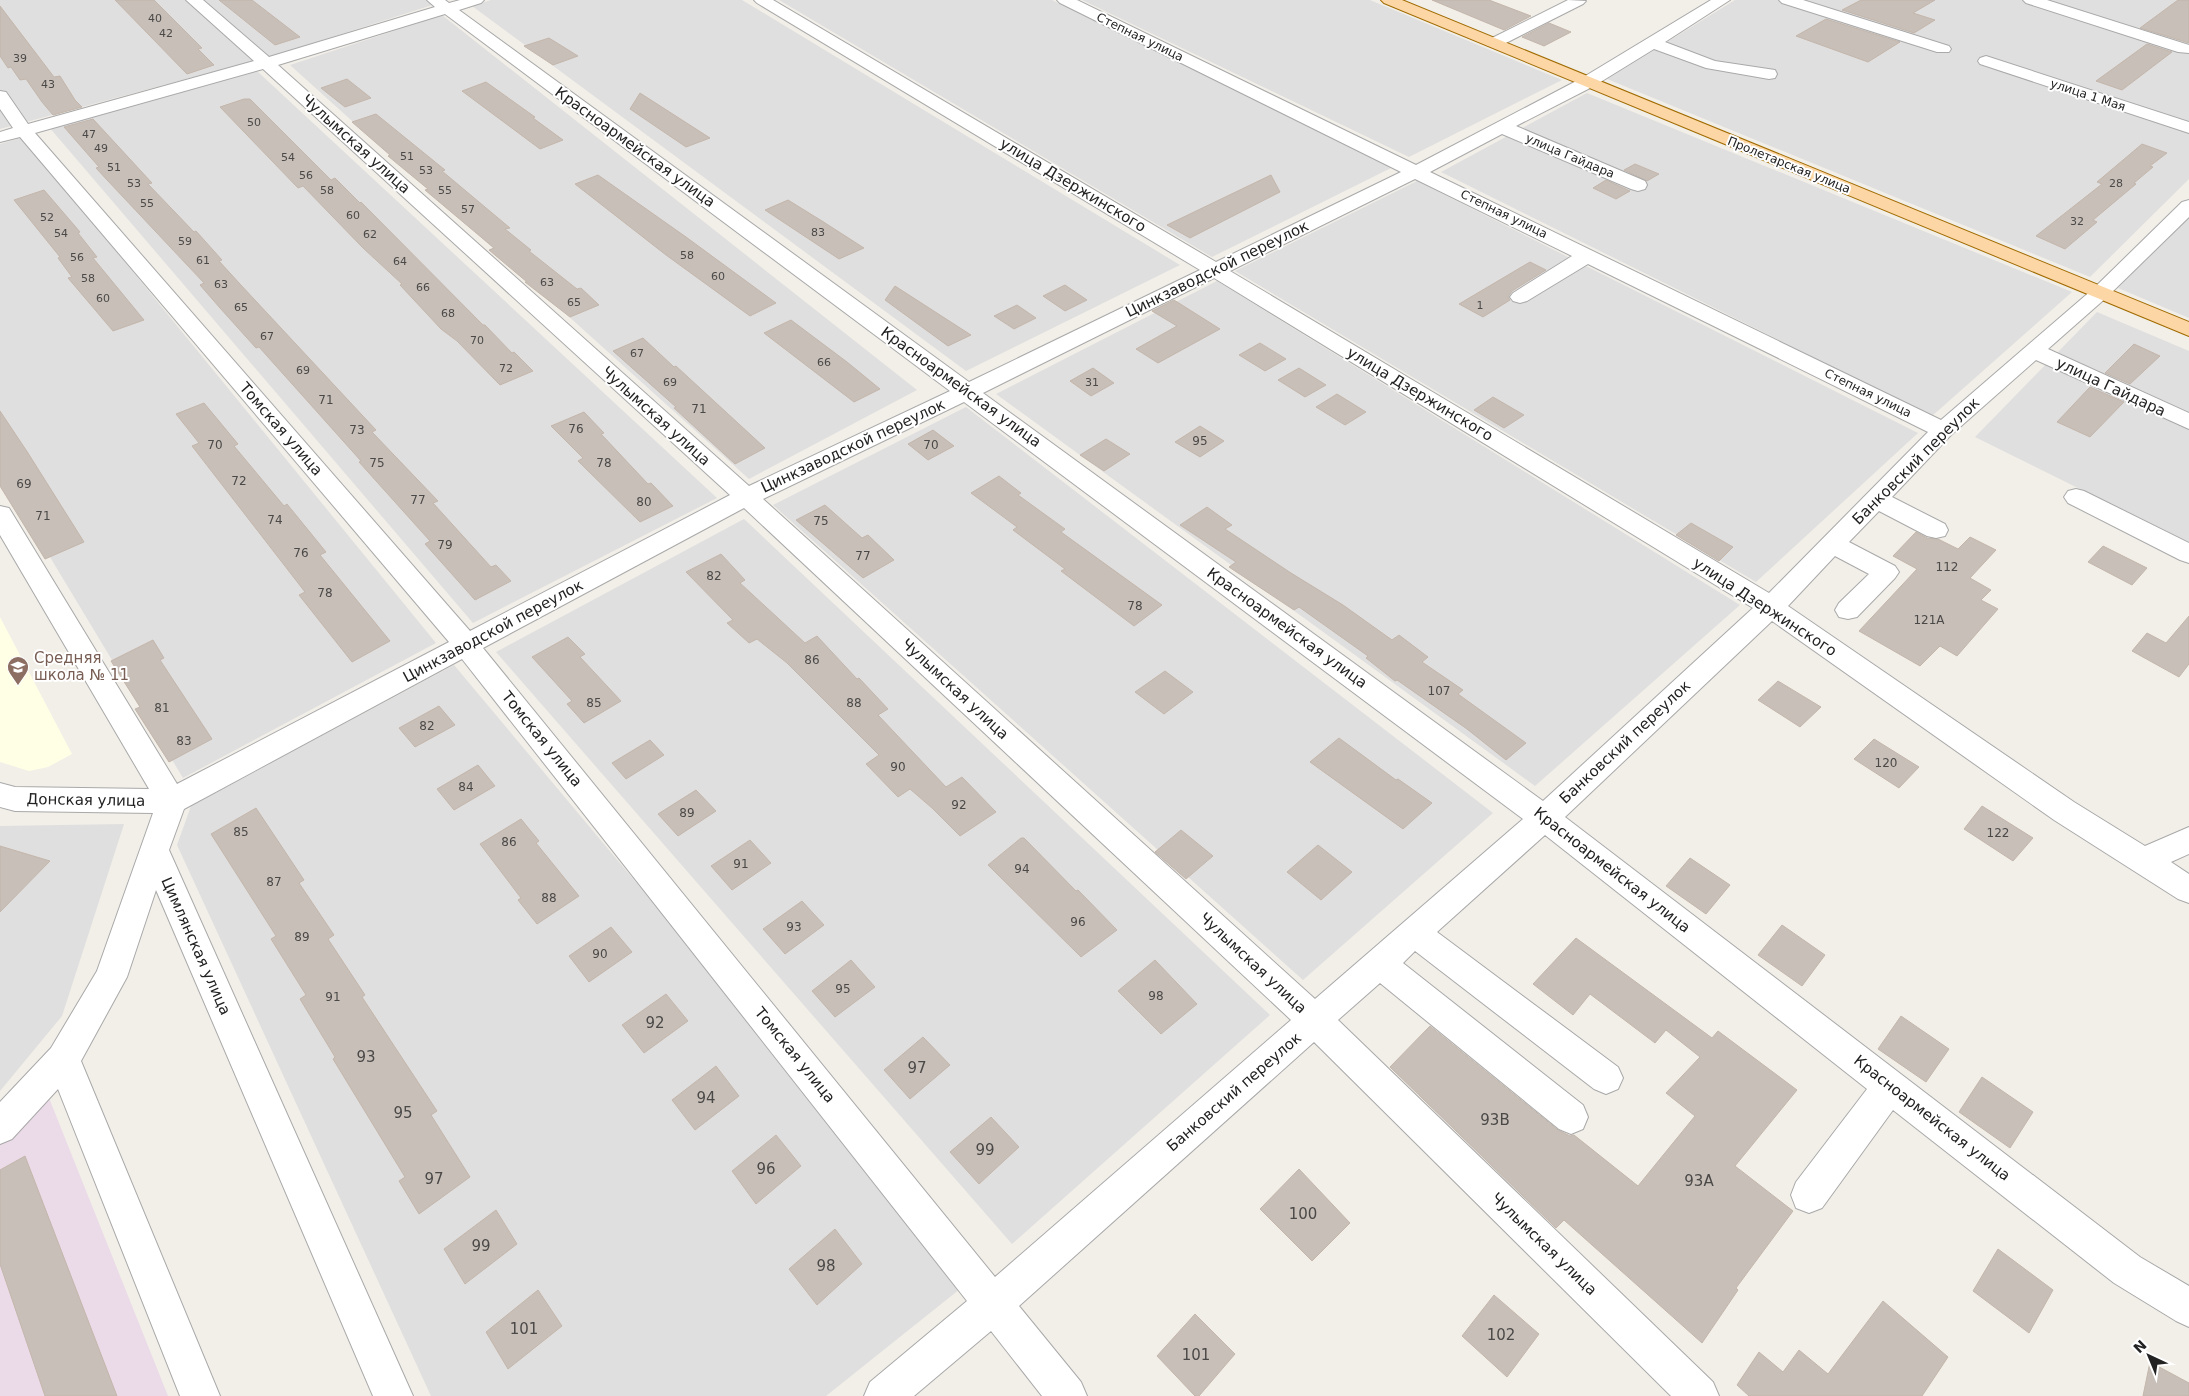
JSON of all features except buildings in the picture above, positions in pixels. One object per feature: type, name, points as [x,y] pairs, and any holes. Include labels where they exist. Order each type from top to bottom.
[{"type":"main road","name":"Пролетарская улица","points":[[1389,0],[2189,330]]},
{"type":"street","name":"Чулымская улица","points":[[194,0],[746,497],[1316,1020],[1699,1396]]},
{"type":"street","points":[[12,134],[266,63],[442,5],[476,0]]},
{"type":"street","name":"улица Дзержинского","points":[[762,0],[1215,270],[1771,607],[2064,811],[2189,890]]},
{"type":"street","name":"Степная улица","points":[[1065,0],[1943,430]]},
{"type":"street","name":"Цинкзаводской переулок","points":[[172,801],[746,497],[967,392],[1417,171],[1588,82],[1722,0]]},
{"type":"street","points":[[1787,0],[1943,49]]},
{"type":"street","points":[[2031,0],[2184,49]]},
{"type":"street","points":[[1494,43],[1578,1]]},
{"type":"street","name":"Красноармейская улица","points":[[442,5],[1544,818],[2127,1270],[2189,1308]]},
{"type":"street","points":[[1653,43],[1712,65],[1769,74]]},
{"type":"street","name":"улица 1 Мая","points":[[1986,61],[2189,128]]},
{"type":"street","name":"Томская улица","points":[[0,96],[12,134],[466,645],[1067,1396]]},
{"type":"street","name":"улица Гайдара","points":[[1502,127],[1638,185]]},
{"type":"street","name":"Банковский переулок","points":[[884,1396],[994,1304],[1544,818],[1771,607],[1943,430],[2184,218]]},
{"type":"street","points":[[1520,296],[1588,255]]},
{"type":"street","name":"улица Гайдара","points":[[2034,351],[2189,422]]},
{"type":"street","points":[[2076,497],[2189,554]]},
{"type":"street","points":[[1876,499],[1936,530]]},
{"type":"street","points":[[0,514],[172,801],[111,977],[64,1059],[0,1127]]},
{"type":"street","points":[[1832,544],[1886,572],[1848,610]]},
{"type":"street","name":"Донская улица","points":[[0,795],[15,799],[172,801]]},
{"type":"street","points":[[2144,861],[2189,840]]},
{"type":"street","name":"Цимлянская улица","points":[[154,850],[392,1396]]},
{"type":"street","points":[[1415,933],[1606,1078]]},
{"type":"street","points":[[1380,964],[1571,1117]]},
{"type":"street","points":[[64,1059],[200,1396]]},
{"type":"street","points":[[1809,1194],[1890,1086]]},
{"type":"shaded area","points":[[0,0],[448,0],[279,54],[0,129]]},
{"type":"shaded area","points":[[491,0],[742,0],[1180,265],[966,371],[472,6]]},
{"type":"shaded area","points":[[779,0],[1052,0],[1393,167],[1212,257]]},
{"type":"shaded area","points":[[1082,0],[1370,0],[1562,80],[1409,157]]},
{"type":"shaded area","points":[[1735,0],[2189,0],[2189,179],[2090,277],[1607,79]]},
{"type":"shaded area","points":[[442,15],[917,390],[749,479],[290,65]]},
{"type":"shaded area","points":[[257,71],[717,498],[473,623],[49,127]]},
{"type":"shaded area","points":[[1587,93],[2072,292],[1932,416],[1441,172]]},
{"type":"shaded area","points":[[23,137],[436,643],[183,778],[0,474],[0,144]]},
{"type":"shaded area","points":[[1417,181],[1918,433],[1756,582],[1235,271]]},
{"type":"shaded area","points":[[2189,214],[2189,318],[2118,288]]},
{"type":"shaded area","points":[[1217,281],[1740,605],[1535,786],[996,394]]},
{"type":"shaded area","points":[[2097,312],[2189,351],[2189,543],[1975,437]]},
{"type":"shaded area","points":[[966,407],[1493,813],[1303,980],[773,505]]},
{"type":"shaded area","points":[[744,519],[1270,1015],[1012,1244],[496,652]]},
{"type":"shaded area","name":"Средняя школа № 11","points":[[0,617],[72,754],[48,767],[29,771],[0,762]]},
{"type":"shaded area","points":[[454,665],[970,1281],[826,1396],[431,1396],[177,845],[191,806]]},
{"type":"shaded area","points":[[124,824],[62,1016],[0,1091],[0,826]]},
{"type":"shaded area","points":[[49,1098],[168,1396],[0,1396],[0,1145]]},
{"type":"place","name":"Средняя школа № 11","points":[[18,686]]}]
